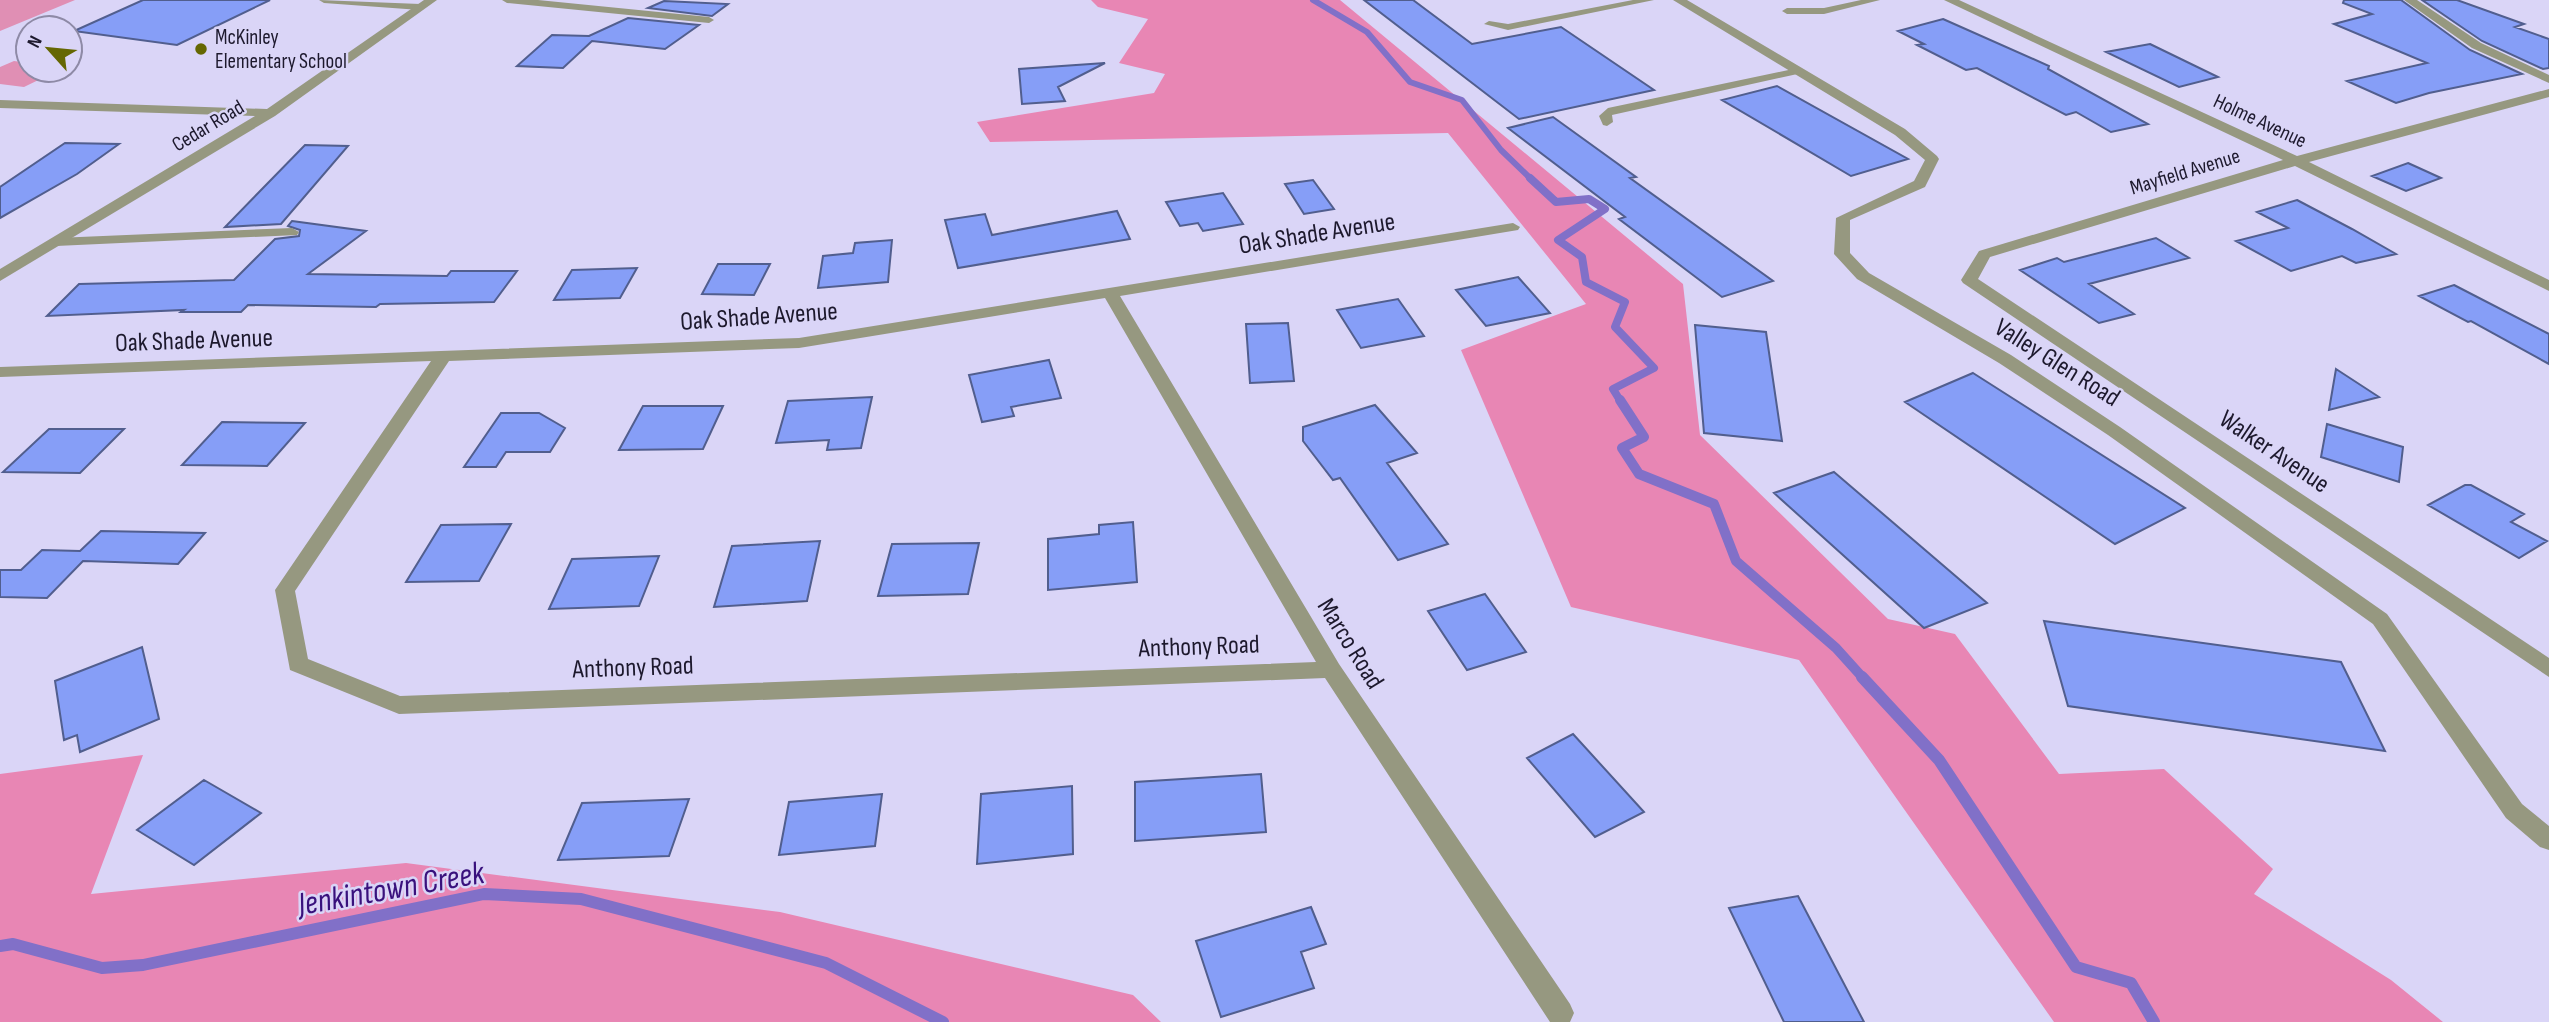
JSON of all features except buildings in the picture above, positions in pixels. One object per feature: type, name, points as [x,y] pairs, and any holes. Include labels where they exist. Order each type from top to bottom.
[{"type":"street","name":"Valley Glen Road","points":[[1679,0],[1900,132],[1932,159],[1920,184],[1843,218],[1842,254],[1863,276],[2005,359],[2114,430],[2380,619],[2514,811],[2549,840]]},
{"type":"street","name":"Holme Avenue","points":[[1950,0],[2296,162],[2549,286]]},
{"type":"street","points":[[2410,0],[2450,32],[2494,57],[2549,79]]},
{"type":"street","name":"Cedar Road","points":[[0,276],[270,113],[425,4]]},
{"type":"street","name":"Mayfield Avenue","points":[[1969,280],[1984,254],[2296,162],[2549,93]]},
{"type":"street","points":[[0,104],[270,113]]},
{"type":"street","name":"Oak Shade Avenue","points":[[0,372],[799,344],[1513,227]]},
{"type":"street","name":"Walker Avenue","points":[[1969,280],[2549,669]]},
{"type":"street","name":"Marco Road","points":[[1110,293],[1331,670],[1560,1013]]},
{"type":"street","name":"Anthony Road","points":[[442,358],[285,590],[298,664],[398,705],[1331,670]]},
{"type":"lane","points":[[324,0],[362,4],[425,4]]},
{"type":"lane","points":[[507,0],[709,20]]},
{"type":"lane","points":[[1489,24],[1508,27],[1650,0]]},
{"type":"lane","points":[[1787,11],[1824,11],[1875,0]]},
{"type":"lane","points":[[1607,122],[1605,116],[1608,112],[1798,71]]},
{"type":"lane","points":[[56,242],[292,232]]},
{"type":"shaded area","points":[[0,0],[75,0],[41,14],[14,14],[14,25],[0,31]]},
{"type":"shaded area","points":[[1091,0],[1340,0],[1683,284],[1700,435],[1888,619],[1955,634],[2059,774],[2164,769],[2273,869],[2254,894],[2391,980],[2443,1022],[2054,1022],[1799,660],[1571,607],[1461,350],[1586,304],[1448,133],[990,142],[977,122],[1154,93],[1165,74],[1119,63],[1148,19],[1098,7]]},
{"type":"shaded area","points":[[14,61],[14,84],[30,84],[24,87],[0,84],[0,67]]},
{"type":"shaded area","points":[[143,755],[91,894],[406,863],[780,912],[1133,995],[1161,1022],[0,1022],[0,774]]},
{"type":"waterway","points":[[1313,0],[1367,32],[1410,82],[1462,100],[1501,150],[1532,180]]},
{"type":"waterway","points":[[1530,178],[1556,202],[1589,199],[1605,209],[1558,240],[1582,257],[1586,282],[1625,302],[1615,327],[1654,368],[1613,389],[1621,402]]},
{"type":"waterway","points":[[1620,400],[1644,437],[1622,448],[1639,474],[1714,504],[1736,561],[1836,648],[1864,679]]},
{"type":"waterway","points":[[1862,677],[1939,760],[2076,967],[2131,983],[2154,1022]]},
{"type":"waterway","name":"Jenkintown Creek","points":[[0,946],[13,944],[102,968],[143,965],[484,894],[581,899],[826,963],[943,1022]]},
{"type":"place","name":"McKinley Elementary School","points":[[201,49]]}]
